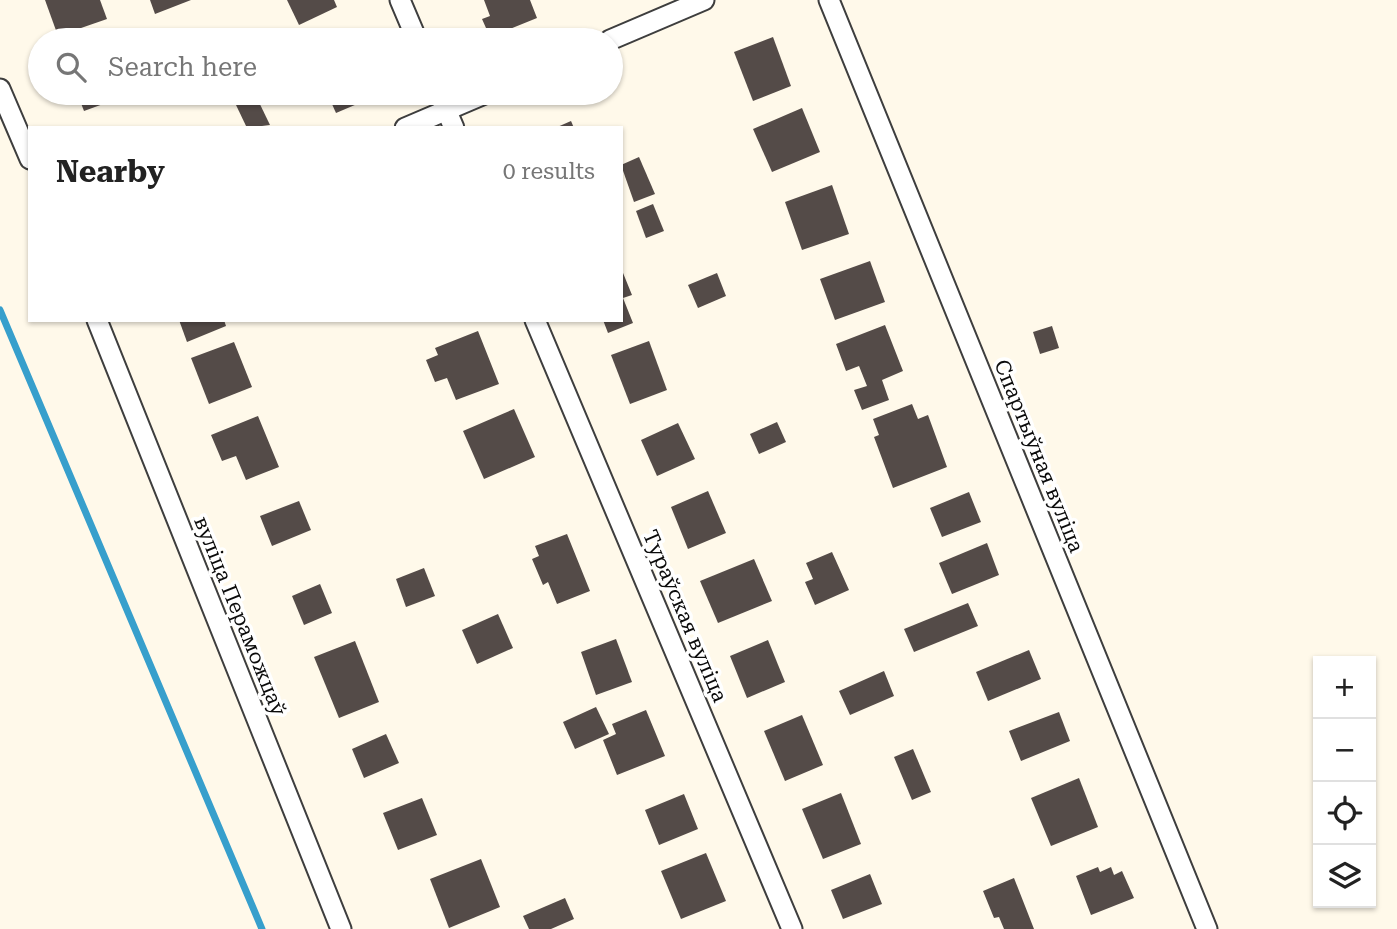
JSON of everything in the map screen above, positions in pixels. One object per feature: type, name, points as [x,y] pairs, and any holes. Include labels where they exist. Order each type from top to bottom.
[{"type":"street","points":[[400,0],[412,28]]},
{"type":"street","points":[[623,34],[704,0]]},
{"type":"street","name":"Спартыўная вуліца","points":[[829,0],[1207,929]]},
{"type":"street","points":[[0,89],[28,154]]},
{"type":"street","points":[[410,126],[446,110]]},
{"type":"street","name":"вуліца Пераможцаў","points":[[98,322],[341,929]]},
{"type":"street","name":"Тураўская вуліца","points":[[536,322],[792,929]]},
{"type":"building","points":[[45,0],[100,0],[107,19],[81,28],[55,28]]},
{"type":"building","points":[[150,0],[191,0],[155,14]]},
{"type":"building","points":[[287,0],[334,0],[337,7],[299,25]]},
{"type":"building","points":[[484,0],[530,0],[537,18],[512,28],[486,28],[482,19],[490,16]]},
{"type":"building","points":[[773,37],[791,86],[753,101],[734,52]]},
{"type":"building","points":[[82,105],[100,105],[84,111]]},
{"type":"building","points":[[236,105],[260,105],[270,125],[246,126]]},
{"type":"building","points":[[332,105],[355,105],[336,113]]},
{"type":"building","points":[[802,108],[820,152],[772,172],[753,129]]},
{"type":"building","points":[[571,121],[573,126],[560,126]]},
{"type":"building","points":[[639,157],[655,194],[634,202],[623,164]]},
{"type":"building","points":[[832,185],[849,234],[802,250],[785,202]]},
{"type":"building","points":[[653,204],[664,231],[646,238],[636,211]]},
{"type":"building","points":[[870,261],[885,302],[835,320],[820,279]]},
{"type":"building","points":[[623,273],[632,295],[623,298]]},
{"type":"building","points":[[717,273],[726,296],[698,308],[688,285]]},
{"type":"building","points":[[623,298],[633,323],[608,333],[604,322],[623,322]]},
{"type":"building","points":[[180,322],[225,322],[226,326],[187,342]]},
{"type":"building","points":[[885,325],[903,371],[882,380],[889,400],[862,410],[854,390],[867,386],[859,366],[846,371],[836,344]]},
{"type":"building","points":[[1052,326],[1059,348],[1040,354],[1033,332]]},
{"type":"building","points":[[478,331],[499,384],[456,400],[447,378],[435,382],[426,360],[438,355],[435,348]]},
{"type":"building","points":[[649,341],[667,390],[630,404],[611,355]]},
{"type":"building","points":[[234,342],[252,387],[209,404],[191,358]]},
{"type":"building","points":[[912,404],[918,419],[928,415],[947,467],[893,488],[874,437],[879,435],[873,419]]},
{"type":"building","points":[[514,409],[535,457],[484,479],[463,431]]},
{"type":"building","points":[[258,416],[279,467],[246,480],[236,456],[222,461],[211,435]]},
{"type":"building","points":[[777,422],[786,442],[759,454],[750,434]]},
{"type":"building","points":[[678,423],[695,459],[657,476],[641,440]]},
{"type":"building","points":[[708,491],[726,533],[688,549],[671,507]]},
{"type":"building","points":[[969,492],[981,522],[942,537],[930,508]]},
{"type":"building","points":[[299,501],[311,530],[272,546],[260,516]]},
{"type":"building","points":[[567,534],[590,591],[557,604],[548,582],[543,585],[532,559],[539,556],[535,546]]},
{"type":"building","points":[[987,543],[999,575],[952,594],[939,563]]},
{"type":"building","points":[[832,552],[849,590],[815,605],[805,582],[813,579],[806,563]]},
{"type":"building","points":[[754,559],[772,601],[718,623],[700,581]]},
{"type":"building","points":[[424,568],[435,596],[406,607],[396,579]]},
{"type":"building","points":[[320,584],[332,613],[304,625],[292,596]]},
{"type":"building","points":[[968,603],[978,626],[914,652],[904,629]]},
{"type":"building","points":[[498,614],[513,648],[477,664],[462,630]]},
{"type":"building","points":[[616,639],[632,682],[596,695],[581,652]]},
{"type":"building","points":[[768,640],[785,682],[747,698],[730,656]]},
{"type":"building","points":[[355,641],[379,702],[339,718],[314,657]]},
{"type":"building","points":[[1029,650],[1041,679],[988,701],[976,672]]},
{"type":"building","points":[[884,671],[894,696],[850,715],[839,691]]},
{"type":"building","points":[[596,707],[609,734],[575,749],[563,722]]},
{"type":"building","points":[[646,710],[665,756],[617,775],[603,740],[616,734],[612,724]]},
{"type":"building","points":[[1059,712],[1070,741],[1021,761],[1009,731]]},
{"type":"building","points":[[802,715],[823,765],[785,781],[764,731]]},
{"type":"building","points":[[386,734],[399,763],[364,778],[352,749]]},
{"type":"building","points":[[913,749],[931,792],[912,800],[894,757]]},
{"type":"building","points":[[1079,778],[1098,827],[1051,846],[1031,798]]},
{"type":"building","points":[[841,793],[861,844],[823,859],[802,809]]},
{"type":"building","points":[[684,794],[698,829],[659,845],[645,810]]},
{"type":"building","points":[[422,798],[437,835],[398,850],[383,813]]},
{"type":"building","points":[[706,853],[726,901],[681,919],[661,871]]},
{"type":"building","points":[[481,859],[500,907],[449,928],[430,879]]},
{"type":"building","points":[[1098,867],[1100,872],[1111,867],[1114,875],[1122,871],[1134,898],[1091,915],[1076,876]]},
{"type":"building","points":[[870,874],[882,904],[843,919],[831,890]]},
{"type":"building","points":[[1014,878],[1034,929],[1004,929],[999,917],[994,918],[983,891]]},
{"type":"building","points":[[565,898],[574,919],[551,929],[529,929],[523,916]]},
{"type":"waterway","points":[[0,310],[262,929]]}]
